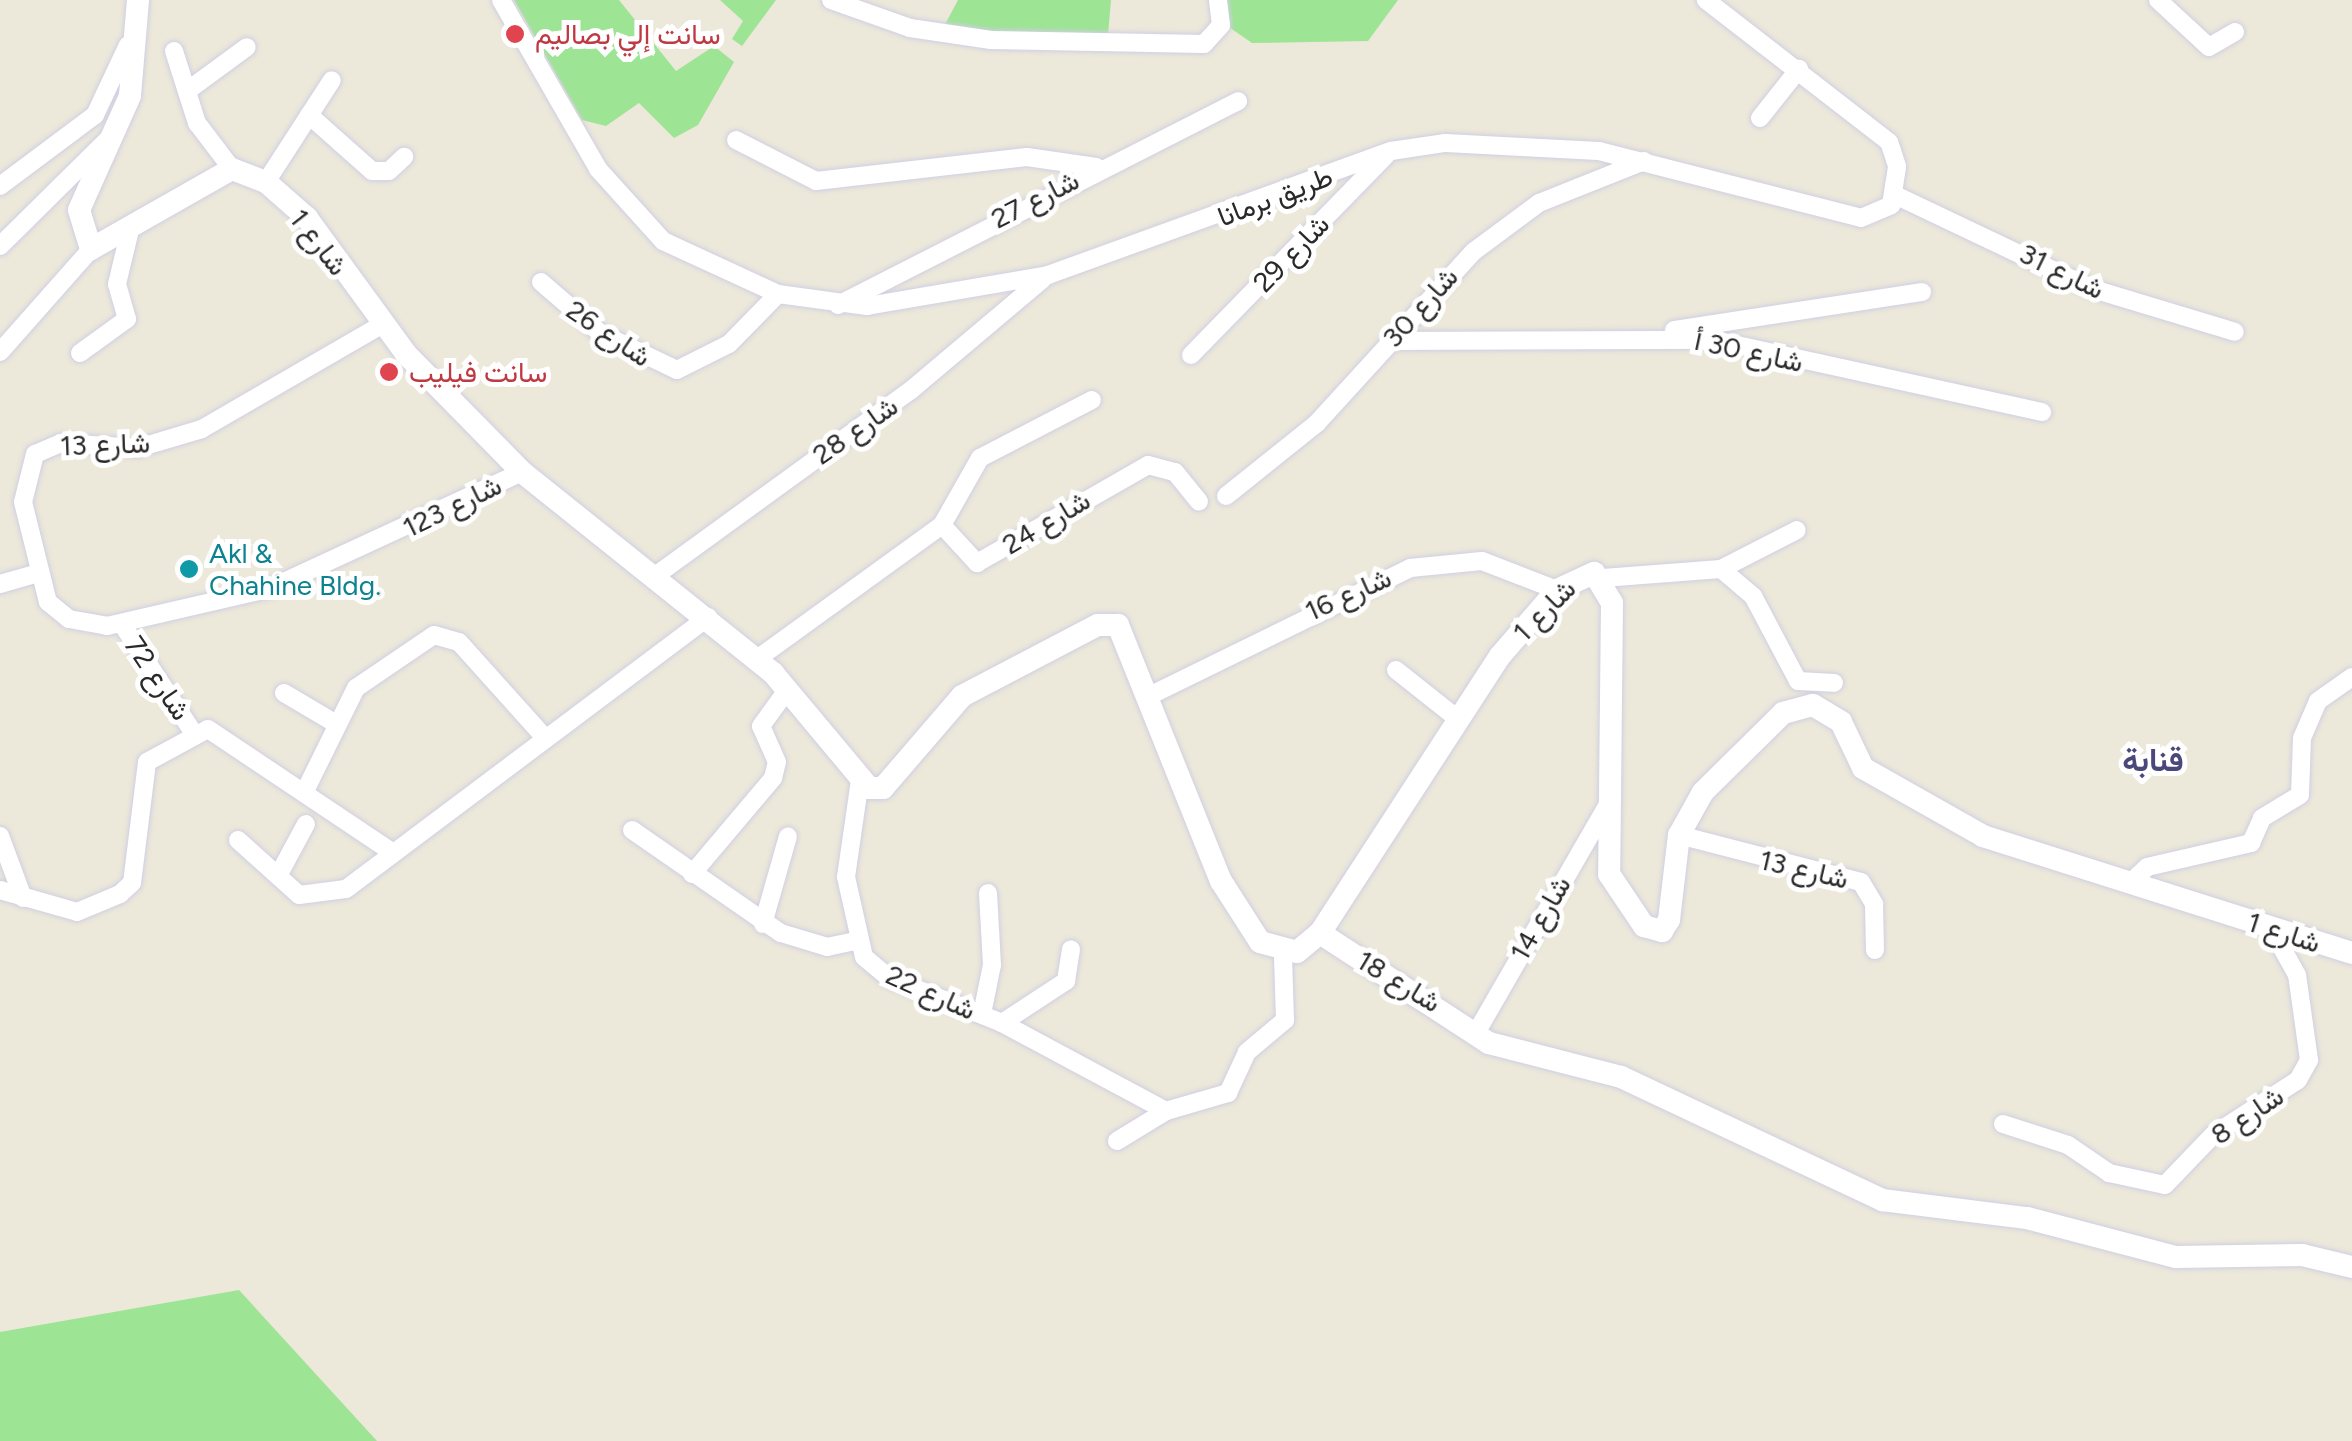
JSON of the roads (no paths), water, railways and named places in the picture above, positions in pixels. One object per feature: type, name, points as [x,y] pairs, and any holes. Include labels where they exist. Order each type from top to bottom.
[{"type":"street","name":"طريق برمانا","points":[[501,0],[598,169],[638,217],[696,262],[778,294],[837,305],[944,298],[1048,275],[1390,151],[1480,142],[1644,162],[1861,218],[1896,196]]},
{"type":"street","points":[[830,0],[910,28],[992,40],[1204,44],[1221,24],[1218,0]]},
{"type":"street","points":[[1706,0],[1889,142],[1896,196]]},
{"type":"street","points":[[2158,0],[2205,45],[2236,32]]},
{"type":"street","points":[[91,249],[79,210],[138,65],[138,8]]},
{"type":"street","points":[[0,186],[95,115],[138,8]]},
{"type":"street","points":[[186,92],[246,47]]},
{"type":"street","points":[[0,369],[91,249],[232,169],[186,92],[174,51]]},
{"type":"street","points":[[1760,118],[1799,69]]},
{"type":"street","points":[[266,182],[332,80]]},
{"type":"street","name":"شارع 27","points":[[837,305],[1096,167],[1238,101]]},
{"type":"street","points":[[309,115],[372,171],[390,171],[404,157]]},
{"type":"street","points":[[0,246],[108,139]]},
{"type":"street","points":[[736,140],[816,181],[1028,157],[1096,167]]},
{"type":"street","name":"شارع 29","points":[[1191,355],[1390,151]]},
{"type":"street","name":"شارع 30","points":[[1226,496],[1317,423],[1390,341],[1509,223],[1644,162]]},
{"type":"street","name":"شارع 1","points":[[232,169],[266,182],[307,218],[383,324],[522,472],[757,659],[788,688],[860,780]]},
{"type":"street","name":"شارع 31","points":[[1896,196],[2093,289],[2235,332]]},
{"type":"street","points":[[80,352],[128,319],[117,284],[130,230]]},
{"type":"street","name":"شارع 28","points":[[655,576],[911,390],[1048,275]]},
{"type":"street","name":"شارع 26","points":[[541,282],[628,351],[678,370],[729,344],[778,294]]},
{"type":"street","points":[[1629,338],[1922,292]]},
{"type":"street","name":"شارع 13","points":[[34,574],[22,481],[35,454],[61,443],[138,448],[202,429],[383,324]]},
{"type":"street","points":[[0,352],[28,330]]},
{"type":"street","name":"شارع 30 أ","points":[[1390,341],[1714,340],[2042,412]]},
{"type":"street","points":[[757,659],[942,525],[980,458],[1092,400]]},
{"type":"street","name":"شارع 24","points":[[942,525],[976,563],[1148,466],[1175,472],[1199,502]]},
{"type":"street","name":"شارع 123","points":[[122,624],[272,588],[522,472]]},
{"type":"street","points":[[1603,578],[1721,569],[1796,530]]},
{"type":"street","name":"شارع 16","points":[[1152,696],[1410,568],[1482,561],[1557,590]]},
{"type":"street","points":[[1721,569],[1752,596],[1798,682],[1834,683]]},
{"type":"street","points":[[0,584],[34,574],[69,619],[122,624]]},
{"type":"street","name":"شارع 1","points":[[1283,955],[1320,932],[1454,716],[1557,590],[1580,574],[1603,578],[1612,603],[1608,804],[1615,896],[1656,932],[1669,920],[1678,836],[1703,792],[1783,713],[1813,705],[1841,722],[1863,768],[1893,790],[1983,836],[2351,953]]},
{"type":"street","points":[[238,840],[299,895],[332,894],[708,617]]},
{"type":"street","name":"شارع 72","points":[[122,624],[193,732]]},
{"type":"street","points":[[632,830],[763,924],[812,945],[856,941],[846,850],[860,780],[882,788],[962,696],[1098,625],[1118,625],[1152,696],[1197,836],[1260,942],[1283,955],[1285,1020],[1247,1052],[1228,1094],[1166,1110],[1117,1142]]},
{"type":"street","points":[[306,789],[333,722],[389,660],[447,636],[546,739]]},
{"type":"street","points":[[1396,670],[1454,716]]},
{"type":"street","points":[[2130,883],[2147,867],[2251,844],[2262,818],[2300,795],[2302,738],[2318,700],[2352,677]]},
{"type":"street","points":[[692,874],[773,778],[777,762],[761,726],[788,688]]},
{"type":"street","points":[[284,693],[333,722]]},
{"type":"street","points":[[0,890],[77,912],[120,894],[132,883],[147,762],[193,732],[231,737],[390,851]]},
{"type":"street","name":"شارع 14","points":[[1476,1032],[1608,804]]},
{"type":"street","points":[[278,876],[306,824]]},
{"type":"street","points":[[0,836],[23,898]]},
{"type":"street","points":[[763,924],[788,836]]},
{"type":"street","name":"شارع 13","points":[[1678,836],[1861,882],[1874,904],[1875,950]]},
{"type":"street","points":[[982,1014],[992,965],[988,893]]},
{"type":"street","name":"شارع 8","points":[[2003,1124],[2068,1145],[2109,1173],[2164,1184],[2213,1135],[2298,1080],[2309,1060],[2297,974],[2271,928]]},
{"type":"street","name":"شارع 18","points":[[1320,932],[1502,1050],[1621,1077],[1882,1200],[2027,1218],[2176,1257],[2302,1255],[2352,1267]]},
{"type":"street","name":"شارع 22","points":[[856,941],[889,978],[1002,1023],[1166,1110]]},
{"type":"street","points":[[1002,1023],[1066,981],[1071,948]]},
{"type":"place","name":"سانت إلي بصاليم","points":[[515,34]]},
{"type":"place","name":"سانت فيليب","points":[[389,372]]},
{"type":"place","name":"Akl & Chahine Bldg.","points":[[189,569]]},
{"type":"district","name":"قنابة","points":[[2153,760]]}]
